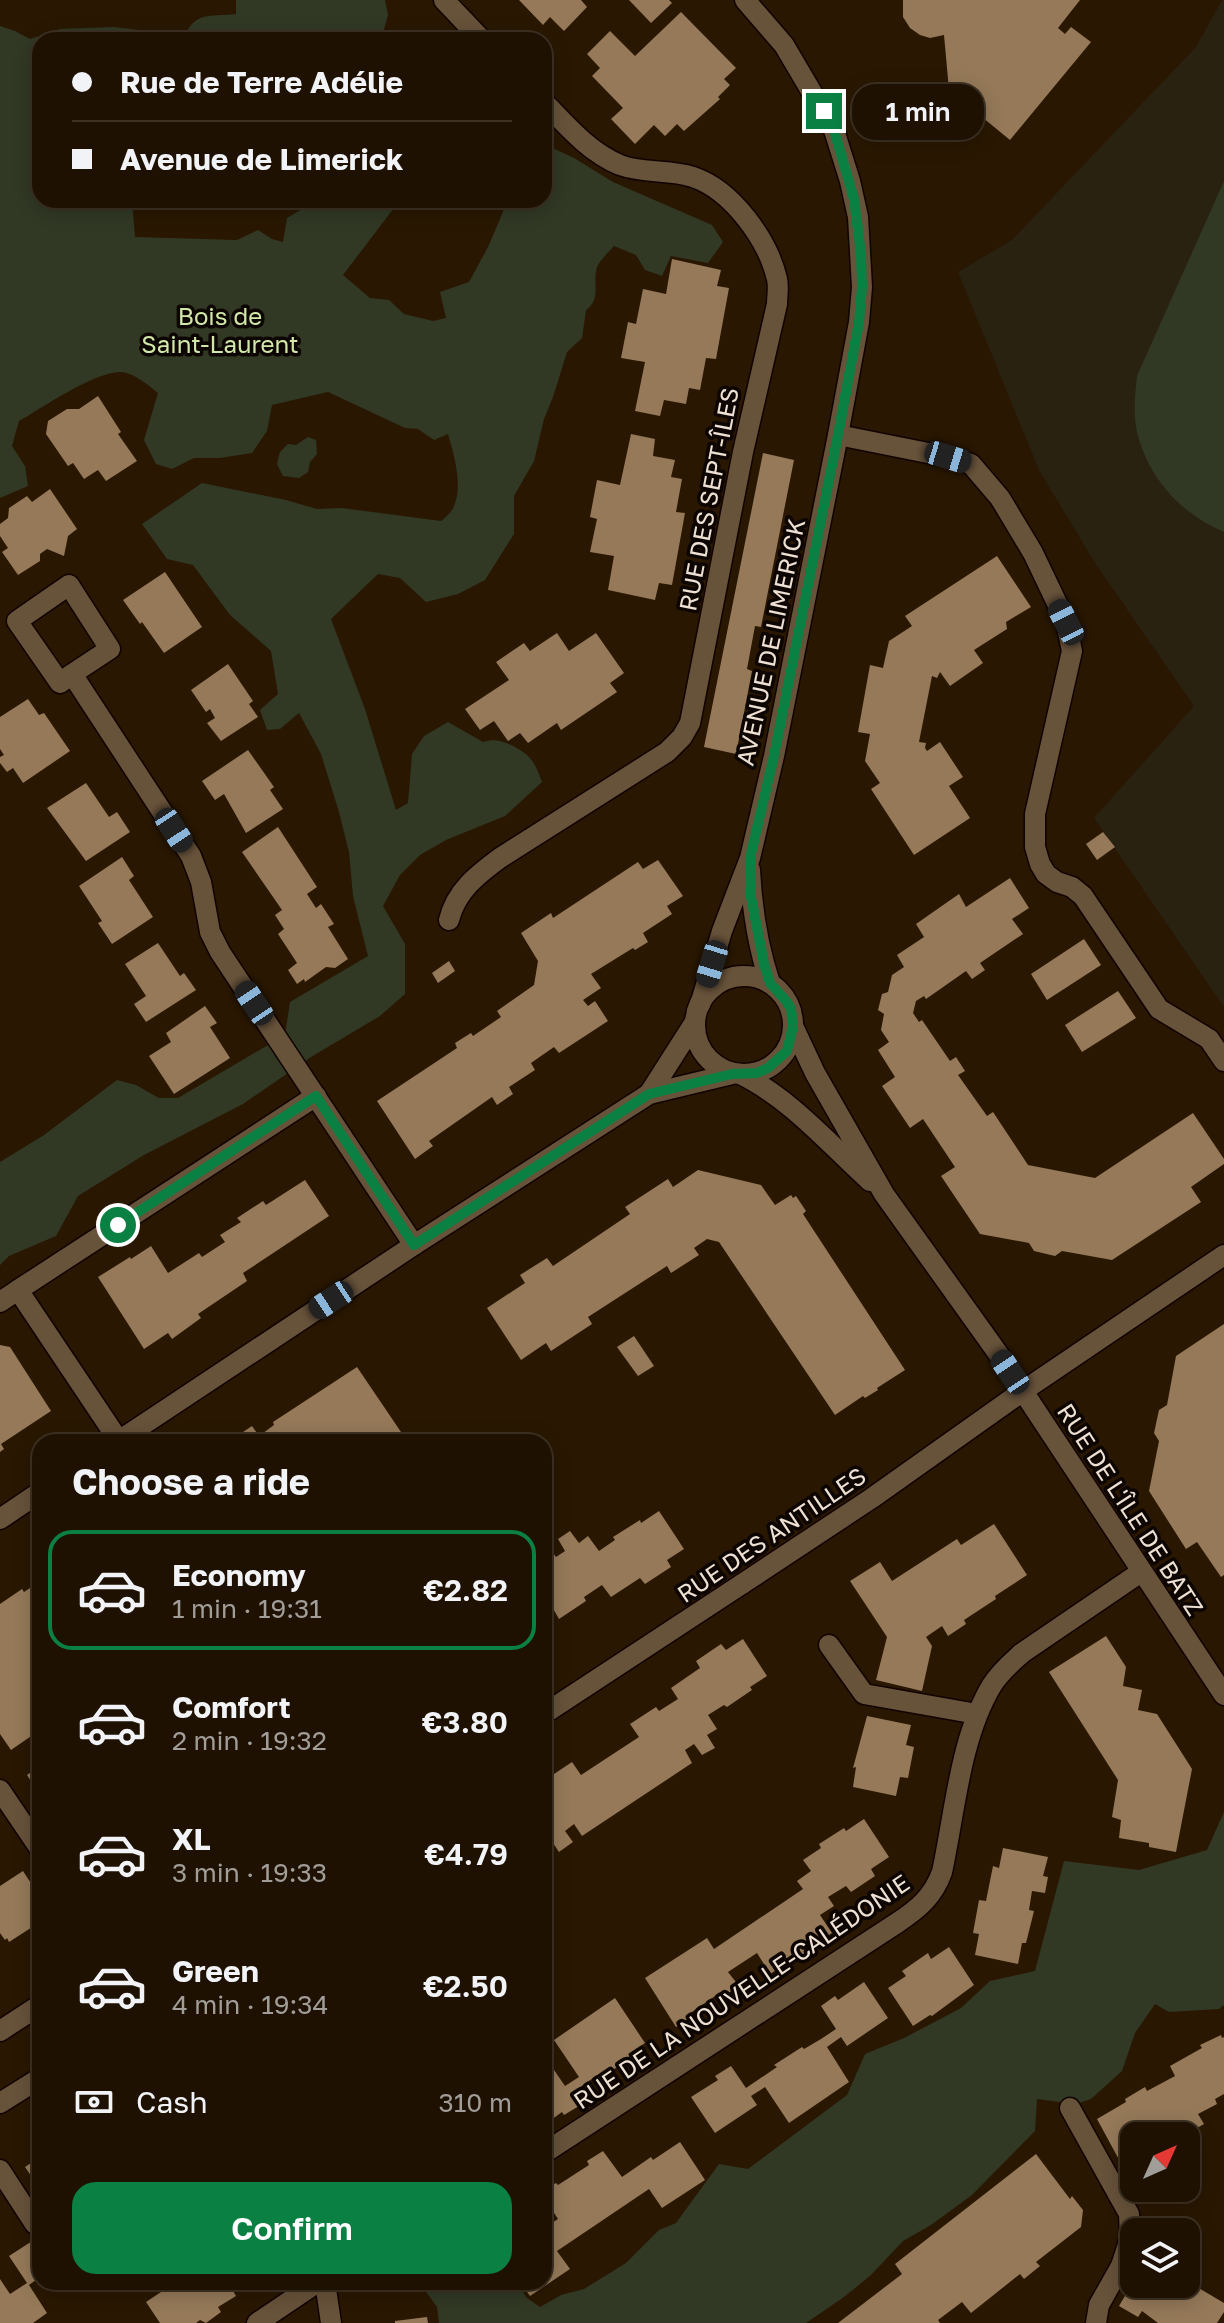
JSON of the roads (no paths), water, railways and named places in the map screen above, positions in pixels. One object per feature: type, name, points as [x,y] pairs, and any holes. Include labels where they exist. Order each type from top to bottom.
[{"type":"street","points":[[444,0],[474,32]]},
{"type":"street","name":"AVENUE DE LIMERICK","points":[[649,1094],[698,1013],[722,931],[750,858],[777,740],[859,322],[862,276],[858,217],[834,130],[784,45],[745,0]]},
{"type":"street","name":"RUE DES SEPT-ÎLES","points":[[449,920],[453,904],[477,875],[656,760],[682,737],[690,723],[739,468],[777,304],[778,281],[759,238],[744,217],[713,185],[691,176],[640,171],[620,165],[597,153],[552,110]]},
{"type":"street","points":[[838,435],[971,464],[1000,498],[1033,553],[1066,622],[1072,651],[1035,814],[1035,847],[1040,864],[1046,874],[1083,896],[1159,1009],[1209,1039],[1224,1061]]},
{"type":"street","points":[[69,585],[110,649],[72,674],[60,683],[17,621],[69,585]]},
{"type":"street","points":[[72,674],[191,856],[201,882],[210,932],[220,952],[414,1245]]},
{"type":"street","name":"AVENUE DE LIMERICK","points":[[750,858],[751,897],[770,983]]},
{"type":"street","points":[[739,976],[770,983],[787,1002],[793,1026],[787,1051],[768,1068],[757,1073],[736,1074],[711,1061],[696,1036],[698,1013],[711,989],[739,976]]},
{"type":"street","name":"RUE DE L'ÎLE DE BATZ","points":[[793,1026],[815,1073],[884,1194],[1023,1391],[1224,1695]]},
{"type":"street","name":"AVENUE DE LIMERICK","points":[[130,1434],[414,1245],[649,1094],[736,1074]]},
{"type":"street","name":"RUE DE L'ÎLE DE BATZ","points":[[736,1074],[757,1082],[784,1103],[884,1194]]},
{"type":"street","points":[[0,1302],[316,1096]]},
{"type":"street","name":"RUE DES ANTILLES","points":[[552,1709],[872,1498],[1224,1255]]},
{"type":"street","points":[[18,1290],[113,1434]]},
{"type":"street","points":[[0,1519],[32,1497]]},
{"type":"street","name":"RUE DE LA NOUVELLE-CALÉDONIE","points":[[552,2148],[927,1901],[942,1872],[977,1714],[993,1684],[1022,1653],[1141,1572]]},
{"type":"street","points":[[829,1645],[864,1694],[977,1714]]},
{"type":"street","points":[[0,1790],[32,1837]]},
{"type":"street","points":[[0,2031],[32,2010]]},
{"type":"street","points":[[0,2103],[32,2083]]},
{"type":"street","points":[[1070,2108],[1129,2214],[1130,2237],[1126,2251],[1099,2305],[1096,2323]]},
{"type":"street","points":[[0,2170],[32,2219]]},
{"type":"street","points":[[257,2323],[306,2290]]},
{"type":"street","points":[[326,2290],[331,2323]]},
{"type":"park label","name":"Bois de Saint-Laurent","points":[[220,329]]}]
